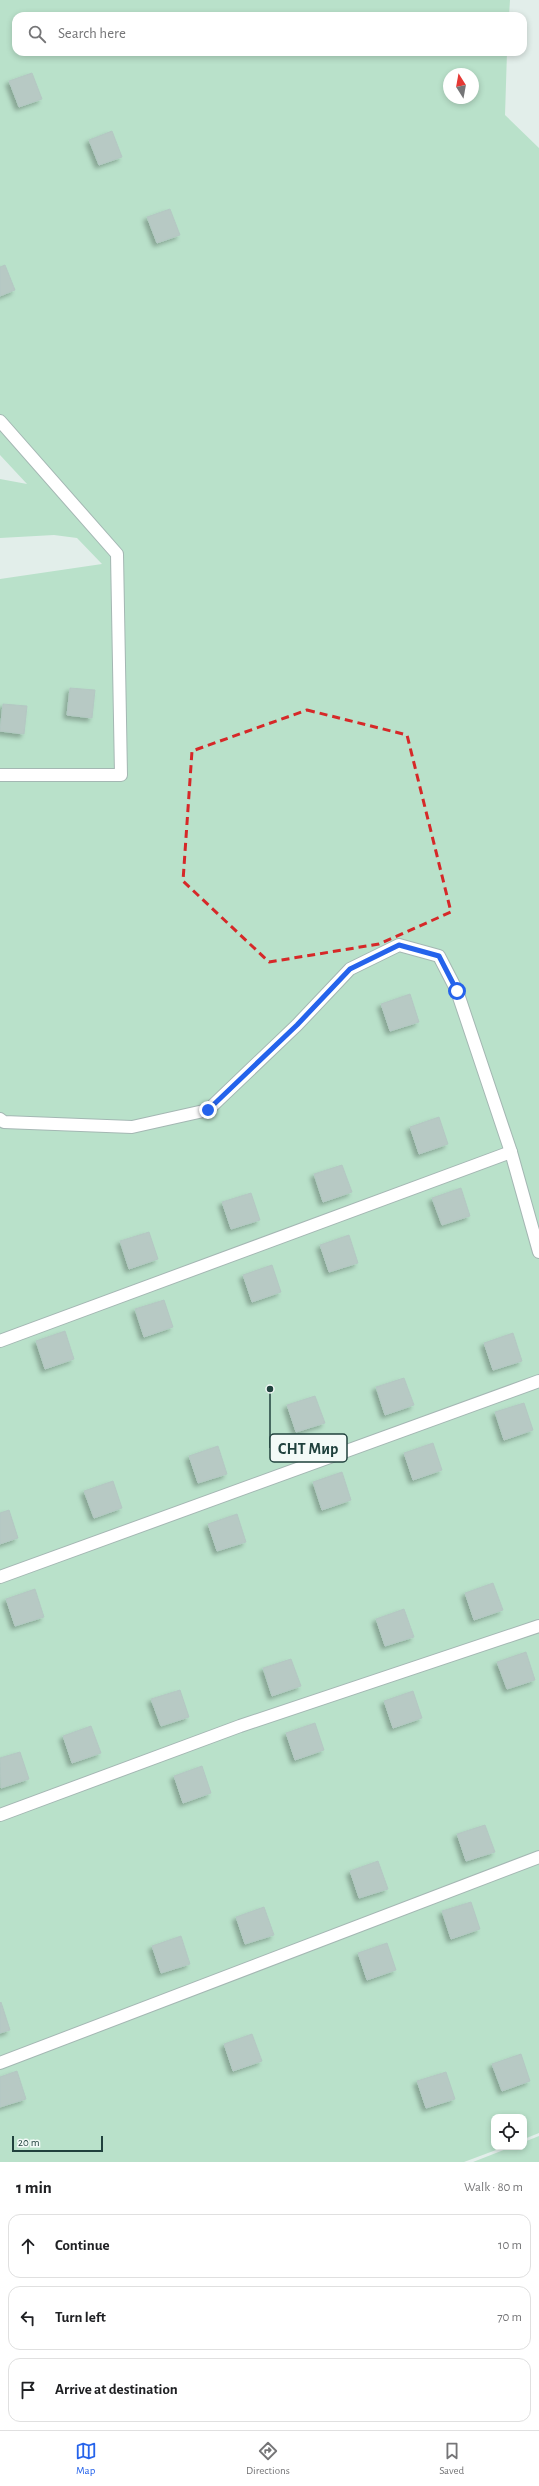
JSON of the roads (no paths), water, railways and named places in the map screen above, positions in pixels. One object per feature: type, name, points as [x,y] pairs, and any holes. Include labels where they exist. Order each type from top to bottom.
[{"type":"street","points":[[0,421],[116,554],[121,775],[0,775]]},
{"type":"street","points":[[0,1119],[4,1122],[132,1127],[208,1110],[297,1025],[350,969],[399,945],[439,956],[457,991],[511,1152],[539,1252]]},
{"type":"street","points":[[0,1341],[511,1152]]},
{"type":"street","points":[[0,1577],[539,1381]]},
{"type":"street","points":[[0,1815],[240,1726],[539,1626]]},
{"type":"street","points":[[0,2063],[539,1857]]},
{"type":"place","name":"СНТ Мир","points":[[270,1389]]}]
